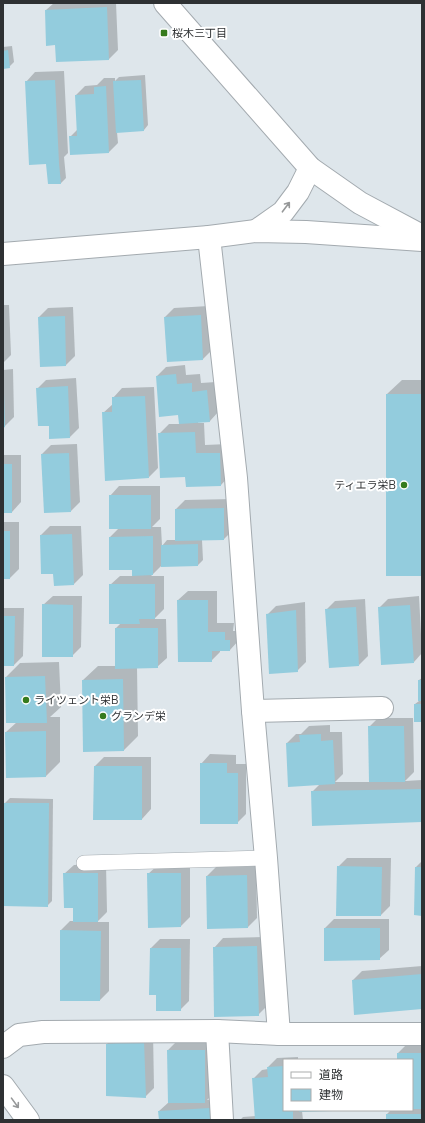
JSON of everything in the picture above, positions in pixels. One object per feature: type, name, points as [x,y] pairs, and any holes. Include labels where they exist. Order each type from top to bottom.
[{"type":"street","points":[[165,3],[310,168],[360,203],[422,236]]},
{"type":"street","points":[[256,231],[283,212],[298,192],[310,168]]},
{"type":"street","points":[[3,254],[209,237],[256,231],[306,232],[422,240]]},
{"type":"street","points":[[209,237],[236,478],[279,1034]]},
{"type":"street","points":[[253,711],[382,708]]},
{"type":"street","points":[[217,1031],[222,1120]]},
{"type":"street","points":[[3,1047],[19,1035],[44,1032],[217,1031],[279,1034],[422,1034]]},
{"type":"street","points":[[3,1086],[28,1120]]},
{"type":"lane","points":[[84,863],[266,858]]},
{"type":"building","points":[[107,7],[109,60],[56,62],[55,45],[46,46],[45,10]]},
{"type":"building","points":[[8,50],[10,68],[3,69],[3,51]]},
{"type":"building","points":[[55,80],[61,184],[48,184],[46,164],[29,165],[25,81]]},
{"type":"building","points":[[141,80],[144,131],[116,133],[113,81]]},
{"type":"building","points":[[106,86],[109,153],[70,155],[69,136],[77,136],[75,95],[94,94],[94,87]]},
{"type":"building","points":[[201,315],[203,360],[167,362],[164,317]]},
{"type":"building","points":[[65,316],[66,366],[40,367],[38,317]]},
{"type":"building","points":[[176,374],[177,384],[192,383],[192,392],[207,390],[210,422],[179,424],[178,415],[159,417],[156,376]]},
{"type":"building","points":[[68,386],[70,438],[49,439],[49,426],[38,426],[36,388]]},
{"type":"building","points":[[3,393],[5,427],[3,428]]},
{"type":"building","name":"ティエラ栄B","points":[[386,394],[422,394],[422,576],[386,576]]},
{"type":"building","points":[[145,396],[149,478],[105,481],[102,412],[112,412],[112,397]]},
{"type":"building","points":[[195,432],[196,453],[220,453],[221,486],[186,487],[185,477],[160,478],[158,433]]},
{"type":"building","points":[[69,453],[71,512],[44,513],[41,454]]},
{"type":"building","points":[[3,464],[12,464],[12,513],[3,513]]},
{"type":"building","points":[[109,495],[151,495],[151,529],[109,529]]},
{"type":"building","points":[[224,508],[224,540],[175,541],[175,509]]},
{"type":"building","points":[[3,531],[10,531],[10,579],[3,579]]},
{"type":"building","points":[[72,534],[74,585],[54,586],[53,574],[41,574],[40,535]]},
{"type":"building","points":[[153,536],[153,575],[132,576],[132,570],[109,570],[109,537]]},
{"type":"building","points":[[198,544],[198,566],[161,567],[161,545]]},
{"type":"building","points":[[109,584],[155,584],[155,619],[139,619],[140,624],[109,624]]},
{"type":"building","points":[[177,600],[208,600],[208,632],[225,632],[225,640],[230,640],[230,651],[212,651],[212,662],[178,662]]},
{"type":"building","points":[[42,604],[73,605],[73,657],[42,657]]},
{"type":"building","points":[[410,605],[414,663],[381,665],[378,607]]},
{"type":"building","points":[[356,607],[359,666],[329,668],[325,609]]},
{"type":"building","points":[[296,610],[298,672],[269,674],[266,614]]},
{"type":"building","points":[[3,616],[15,616],[14,666],[3,666]]},
{"type":"building","points":[[115,628],[158,628],[158,668],[115,669]]},
{"type":"building","name":"ライツェント栄B","points":[[45,676],[47,723],[6,723],[5,677]]},
{"type":"building","name":"グランデ栄","points":[[123,679],[124,751],[83,752],[82,680]]},
{"type":"building","points":[[418,680],[422,680],[422,701],[418,701]]},
{"type":"building","points":[[414,704],[422,704],[422,722],[414,722]]},
{"type":"building","points":[[368,726],[404,726],[405,782],[369,782]]},
{"type":"building","points":[[46,731],[46,777],[6,778],[5,732]]},
{"type":"building","points":[[321,734],[321,741],[333,740],[335,784],[288,787],[286,743],[300,742],[299,735]]},
{"type":"building","points":[[200,763],[227,763],[227,773],[238,773],[238,824],[200,824]]},
{"type":"building","points":[[94,766],[142,766],[142,820],[93,820]]},
{"type":"building","points":[[422,789],[422,822],[312,826],[311,791]]},
{"type":"building","points":[[4,803],[49,803],[48,907],[3,906]]},
{"type":"building","points":[[337,866],[382,867],[381,916],[336,916]]},
{"type":"building","points":[[415,867],[422,867],[422,916],[414,915]]},
{"type":"building","points":[[63,873],[98,873],[98,922],[73,922],[73,908],[64,908]]},
{"type":"building","points":[[147,873],[181,873],[181,927],[148,928]]},
{"type":"building","points":[[247,875],[248,928],[207,929],[206,876]]},
{"type":"building","points":[[324,928],[380,928],[380,960],[324,961]]},
{"type":"building","points":[[60,930],[101,931],[100,1001],[60,1001]]},
{"type":"building","points":[[257,946],[259,1016],[214,1017],[213,947]]},
{"type":"building","points":[[150,948],[181,948],[181,1011],[156,1011],[156,995],[149,995]]},
{"type":"building","points":[[422,974],[422,1009],[354,1015],[352,980]]},
{"type":"building","points":[[144,1040],[146,1098],[106,1096],[106,1044]]},
{"type":"building","points":[[167,1050],[205,1050],[205,1103],[168,1103]]},
{"type":"building","points":[[397,1053],[422,1053],[422,1109],[413,1109],[413,1059],[397,1059]]},
{"type":"building","points":[[283,1066],[283,1111],[293,1111],[293,1120],[255,1120],[252,1078],[268,1077],[267,1067]]},
{"type":"building","points":[[210,1108],[211,1120],[159,1120],[158,1111]]},
{"type":"building","points":[[299,1111],[333,1111],[299,1112]]},
{"type":"building","points":[[386,1114],[422,1114],[422,1120],[386,1120]]},
{"type":"place","name":"桜木三丁目","points":[[164,33]]},
{"type":"place","name":"ティエラ栄B","points":[[404,485]]},
{"type":"place","name":"ライツェント栄B","points":[[26,700]]},
{"type":"place","name":"グランデ栄","points":[[103,716]]}]
